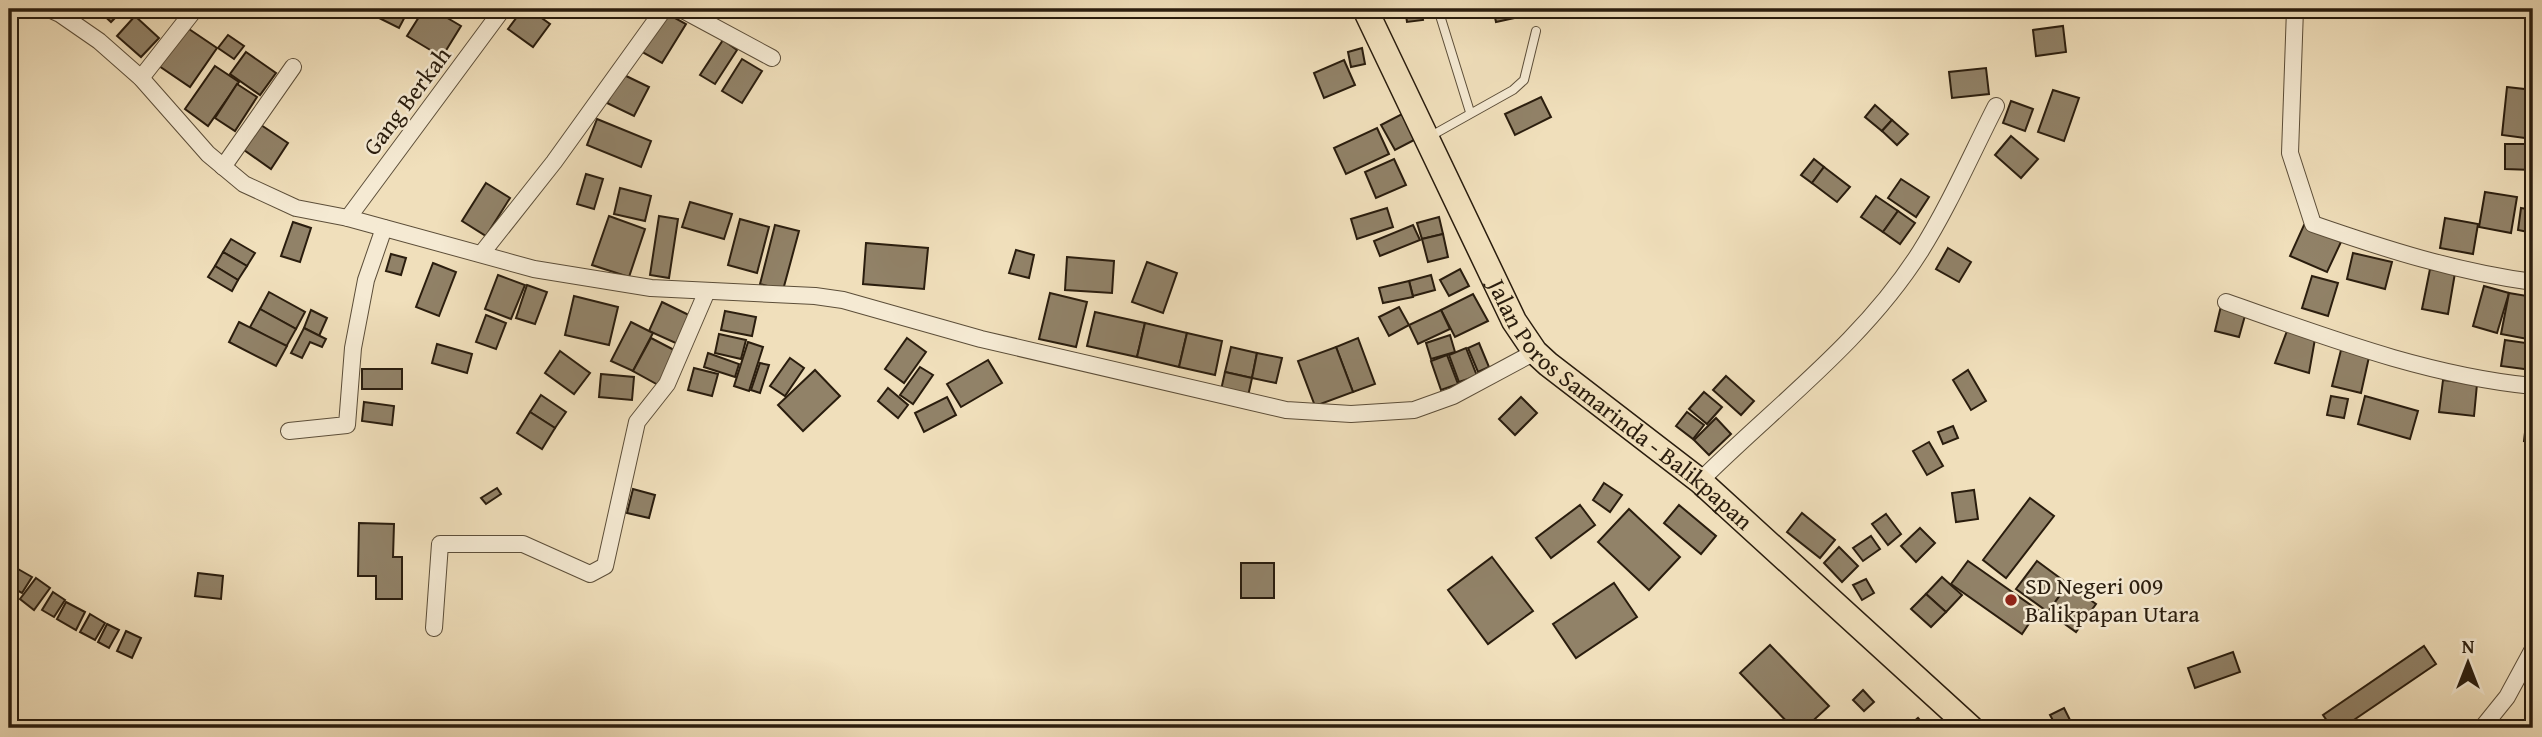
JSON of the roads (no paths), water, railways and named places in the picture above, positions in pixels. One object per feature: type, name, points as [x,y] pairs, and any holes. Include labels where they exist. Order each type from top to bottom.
[{"type":"highway","name":"Jalan Poros Samarinda - Balikpapan","points":[[1366,9],[1514,321],[1535,352],[1700,481],[1971,728]]},
{"type":"street","points":[[49,9],[60,13],[99,41],[141,78],[208,154],[244,184],[296,208],[348,218],[534,268],[651,288],[815,296],[843,300],[1073,362],[1299,411],[1351,414],[1414,410],[1453,396],[1535,352]]},
{"type":"street","points":[[141,78],[195,9]]},
{"type":"street","points":[[482,253],[554,162],[664,9]]},
{"type":"street","points":[[681,9],[772,58]]},
{"type":"street","points":[[2295,9],[2290,153],[2313,224],[2375,246],[2479,274],[2533,282]]},
{"type":"street","name":"Gang Berkah","points":[[348,218],[502,10]]},
{"type":"street","points":[[223,167],[293,67]]},
{"type":"street","points":[[1700,481],[1844,346],[1901,278],[1920,253],[1938,221],[1996,106]]},
{"type":"street","points":[[289,431],[346,425],[353,348],[366,280],[384,228]]},
{"type":"street","points":[[434,628],[440,544],[523,544],[590,574],[605,566],[637,422],[667,384],[707,291]]},
{"type":"street","points":[[2226,302],[2317,334],[2420,365],[2533,386]]},
{"type":"street","points":[[2482,728],[2507,697],[2533,649]]},
{"type":"lane","points":[[1438,9],[1470,112]]},
{"type":"lane","points":[[1426,138],[1513,90],[1524,80],[1536,31]]},
{"type":"place","name":"SD Negeri 009 Balikpapan Utara","points":[[2011,600]]}]
